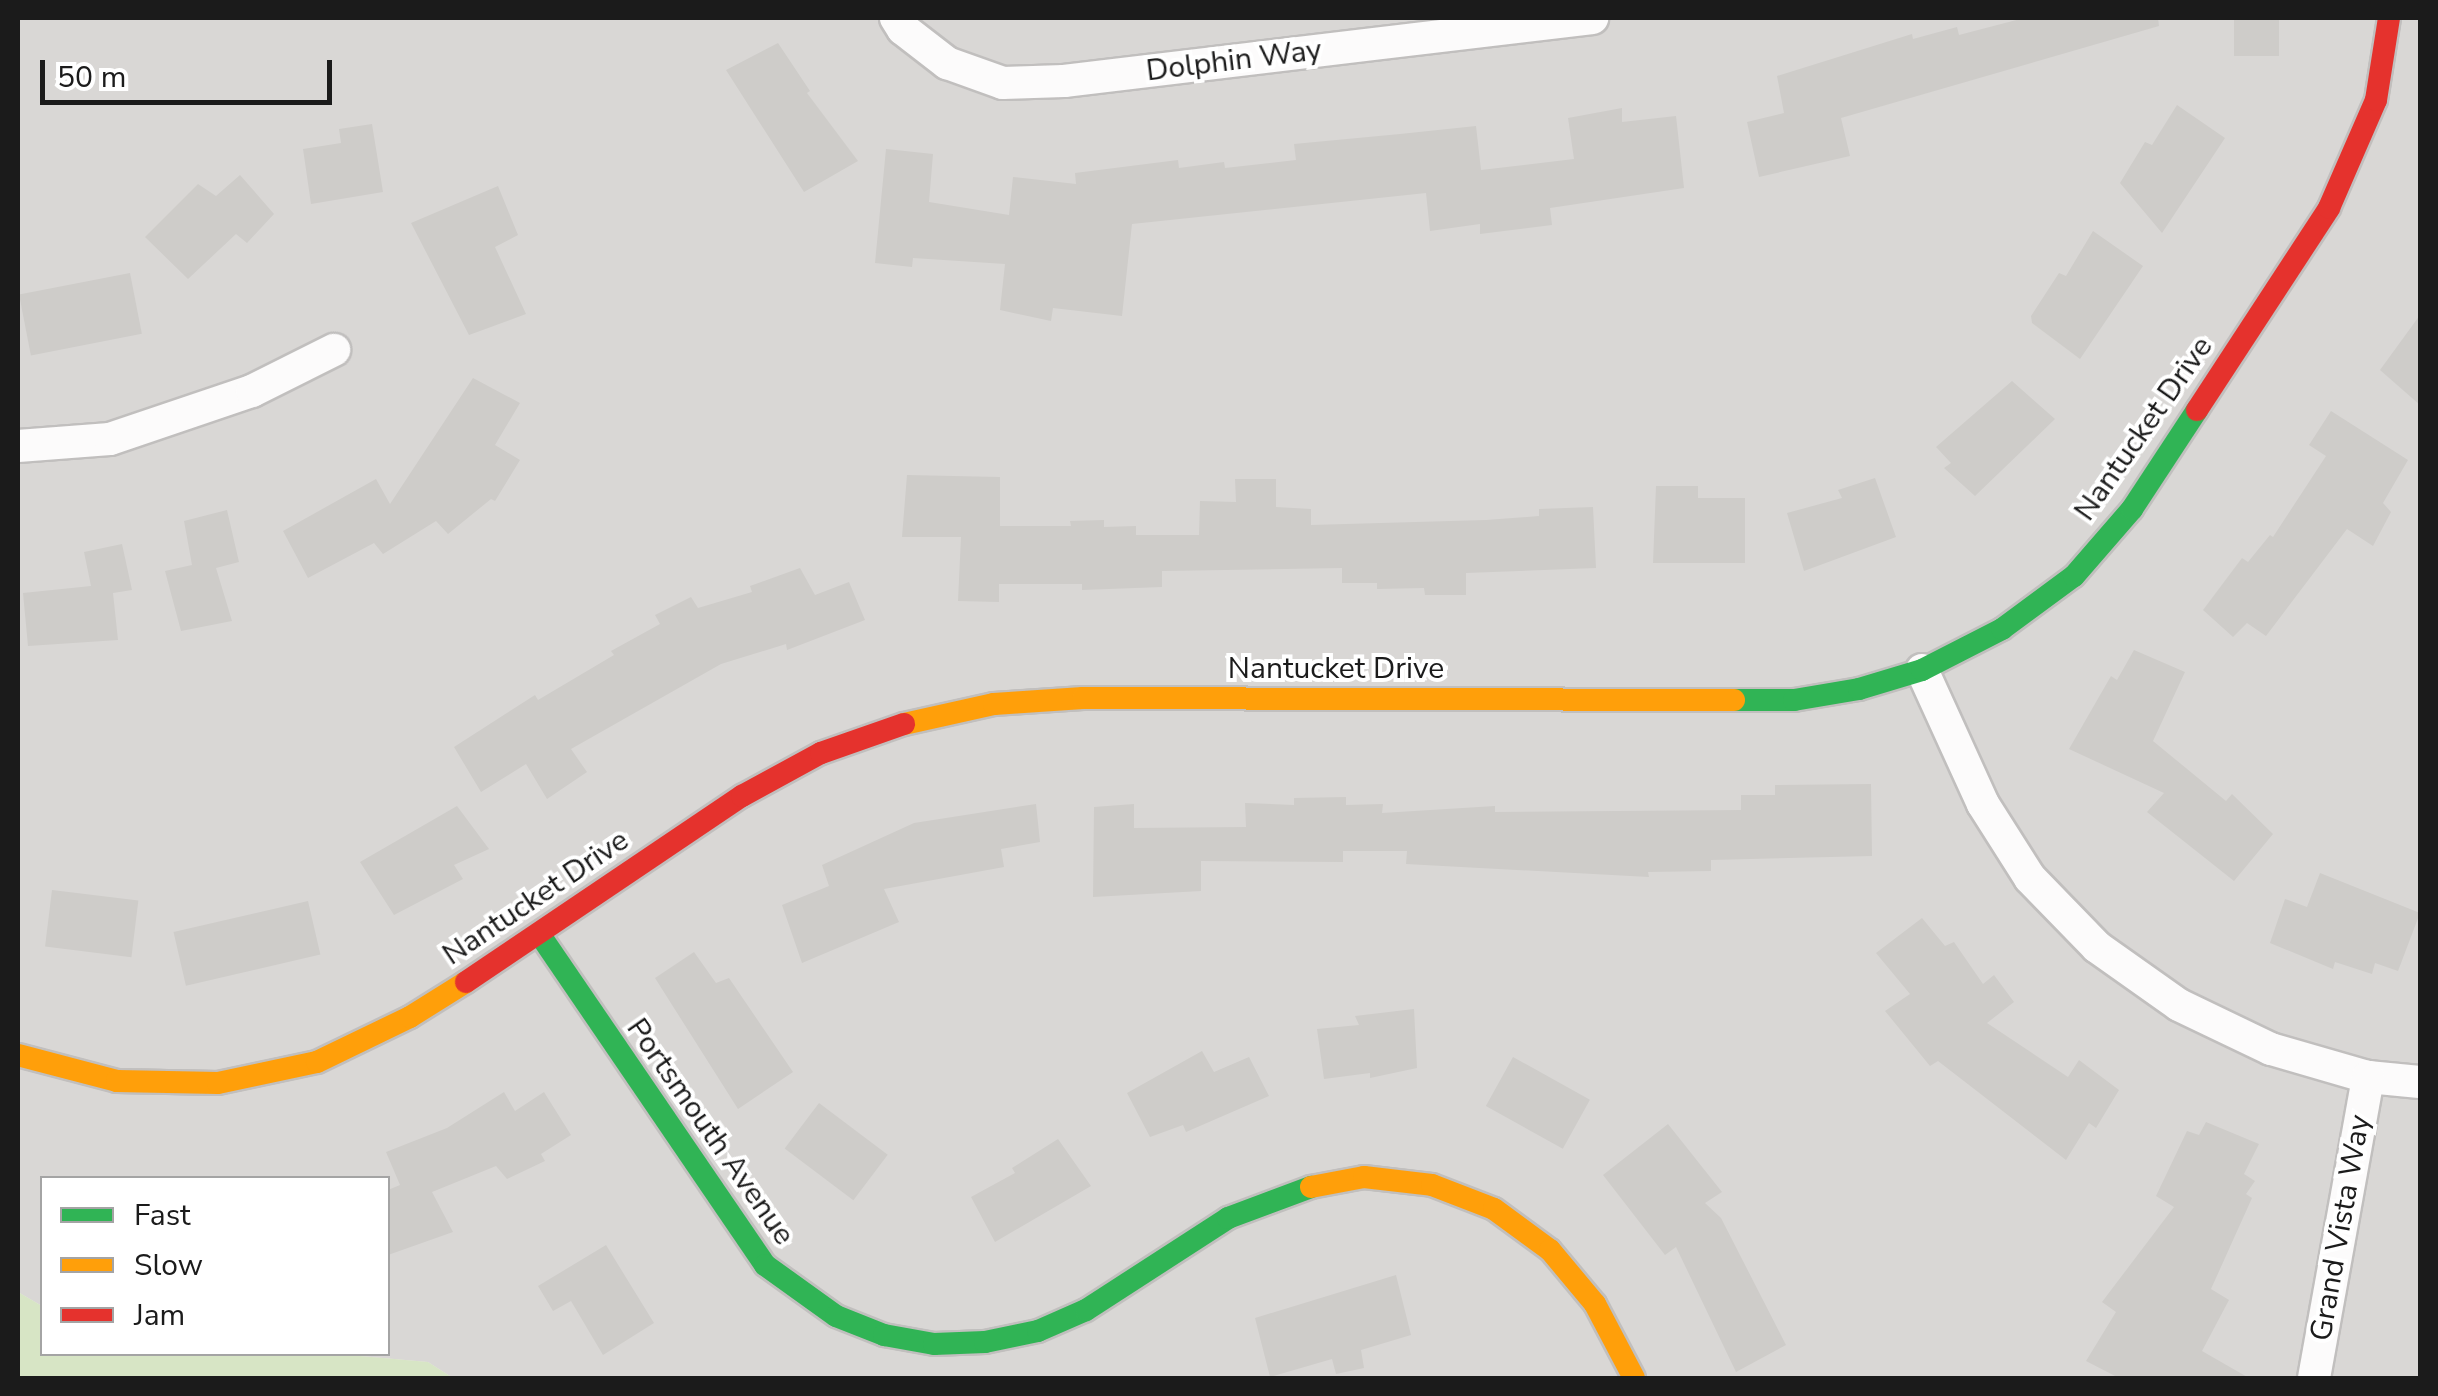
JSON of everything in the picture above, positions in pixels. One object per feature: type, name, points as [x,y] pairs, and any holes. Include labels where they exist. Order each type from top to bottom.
[{"type":"street","name":"Dolphin Way","points":[[896,18],[947,63],[1003,84],[1064,82],[1407,29],[1592,18]]},
{"type":"street","name":"Nantucket Drive","points":[[18,1055],[118,1081],[218,1083],[317,1062],[410,1018],[540,935],[742,796],[821,752],[907,722],[994,704],[1083,698],[1794,700],[1859,689],[1922,670],[2002,629],[2074,576],[2132,509],[2329,208],[2376,100],[2389,18]]},
{"type":"street","points":[[18,446],[110,439],[252,391],[334,350]]},
{"type":"street","points":[[1922,670],[1983,804],[2030,878],[2098,947],[2179,1005],[2272,1050],[2368,1077],[2420,1082]]},
{"type":"street","name":"Portsmouth Avenue","points":[[540,935],[740,1234],[765,1265],[836,1316],[884,1335],[934,1344],[986,1342],[1038,1331],[1086,1310],[1228,1218],[1293,1190],[1364,1177],[1448,1191],[1494,1209],[1550,1250],[1596,1304],[1620,1344],[1634,1378]]},
{"type":"street","name":"Grand Vista Way","points":[[2314,1378],[2368,1077]]},
{"type":"shaded area","points":[[18,18],[2420,18],[2420,1378],[453,1378],[428,1362],[360,1356],[390,1356],[390,1176],[40,1176],[40,1305],[18,1292]]},
{"type":"green space","points":[[18,1292],[40,1305],[40,1356],[360,1356],[428,1362],[453,1378],[18,1378]]},
{"type":"building","points":[[2024,18],[2158,18],[2159,26],[1841,118],[1850,156],[1759,177],[1747,122],[1784,113],[1777,76],[1912,34],[1913,39],[1957,27],[1959,35]]},
{"type":"building","points":[[2234,18],[2279,18],[2279,56],[2234,56]]},
{"type":"building","points":[[778,43],[810,91],[807,93],[858,161],[804,192],[726,70]]},
{"type":"building","points":[[2177,105],[2225,138],[2162,233],[2120,183],[2145,142],[2152,145]]},
{"type":"building","points":[[1622,108],[1622,122],[1676,116],[1684,188],[1550,208],[1552,225],[1480,234],[1480,224],[1430,231],[1426,193],[1132,224],[1122,316],[1053,308],[1051,321],[1000,310],[1005,264],[913,258],[912,267],[875,263],[886,149],[933,154],[929,202],[1009,215],[1013,177],[1076,184],[1075,173],[1178,160],[1179,168],[1224,162],[1225,168],[1296,160],[1294,144],[1476,126],[1481,170],[1574,159],[1568,118]]},
{"type":"building","points":[[372,124],[383,192],[311,204],[303,149],[341,143],[339,129]]},
{"type":"building","points":[[240,175],[274,214],[247,243],[236,234],[188,279],[145,237],[198,184],[216,196]]},
{"type":"building","points":[[498,186],[518,235],[495,247],[526,314],[469,335],[411,223]]},
{"type":"building","points":[[2093,231],[2143,266],[2080,359],[2032,323],[2031,316],[2059,273],[2066,276]]},
{"type":"building","points":[[130,273],[142,334],[31,355],[19,295]]},
{"type":"building","points":[[2420,315],[2420,405],[2380,370]]},
{"type":"building","points":[[473,378],[520,403],[495,445],[520,460],[495,501],[491,499],[448,534],[436,521],[383,554],[374,543],[308,578],[283,531],[376,479],[390,504]]},
{"type":"building","points":[[2012,381],[2055,419],[1975,496],[1944,468],[1951,463],[1936,447]]},
{"type":"building","points":[[2331,411],[2408,460],[2383,503],[2391,512],[2373,546],[2347,529],[2266,636],[2247,623],[2233,637],[2203,610],[2242,558],[2248,562],[2270,535],[2273,537],[2326,456],[2309,445]]},
{"type":"building","points":[[907,475],[1000,477],[1000,526],[1071,526],[1070,521],[1104,520],[1104,527],[1136,526],[1136,535],[1199,535],[1200,501],[1236,502],[1235,479],[1276,479],[1276,507],[1311,509],[1311,525],[1486,520],[1539,516],[1539,509],[1593,507],[1596,568],[1466,573],[1466,595],[1425,595],[1424,588],[1377,589],[1377,583],[1342,583],[1342,568],[1162,571],[1162,587],[1082,590],[1082,584],[999,584],[999,602],[958,601],[961,537],[902,537]]},
{"type":"building","points":[[1875,478],[1896,537],[1804,571],[1787,513],[1842,498],[1838,490]]},
{"type":"building","points":[[1656,486],[1698,486],[1698,498],[1745,498],[1745,563],[1653,563]]},
{"type":"building","points":[[227,510],[239,562],[216,568],[232,621],[181,631],[165,571],[192,565],[184,521]]},
{"type":"building","points":[[122,544],[132,590],[113,593],[118,640],[28,646],[23,593],[91,586],[84,552]]},
{"type":"building","points":[[800,568],[815,595],[849,582],[865,620],[787,650],[786,644],[721,664],[571,749],[587,772],[547,799],[526,764],[481,792],[454,747],[535,695],[538,700],[614,655],[611,651],[660,624],[655,615],[691,597],[698,608],[752,592],[750,586]]},
{"type":"building","points":[[2134,650],[2185,672],[2153,741],[2226,801],[2232,794],[2273,834],[2234,881],[2147,812],[2164,793],[2069,749],[2111,676],[2117,680]]},
{"type":"building","points":[[1871,784],[1872,856],[1711,860],[1711,871],[1648,872],[1649,877],[1406,864],[1407,851],[1343,851],[1343,862],[1201,861],[1201,891],[1093,897],[1094,807],[1134,804],[1134,828],[1246,827],[1245,803],[1294,805],[1294,798],[1346,797],[1346,805],[1383,804],[1382,813],[1495,806],[1495,812],[1741,810],[1741,795],[1775,795],[1775,785]]},
{"type":"building","points":[[1036,804],[1040,842],[1001,849],[1004,867],[884,889],[899,922],[802,963],[782,905],[829,886],[822,865],[914,823]]},
{"type":"building","points":[[457,806],[489,849],[454,865],[463,879],[394,915],[360,862]]},
{"type":"building","points":[[2320,873],[2420,913],[2398,971],[2375,963],[2372,974],[2335,962],[2333,969],[2270,943],[2285,899],[2307,907]]},
{"type":"building","points":[[52,890],[138,901],[131,957],[45,947]]},
{"type":"building","points":[[308,901],[320,955],[186,986],[174,932]]},
{"type":"building","points":[[1922,918],[1945,946],[1954,942],[1983,984],[1994,975],[2014,1002],[1987,1023],[2068,1077],[2079,1060],[2119,1090],[2096,1128],[2089,1123],[2066,1160],[1938,1061],[1930,1066],[1885,1011],[1910,994],[1876,953]]},
{"type":"building","points":[[694,952],[716,983],[729,978],[793,1072],[738,1109],[655,978]]},
{"type":"building","points":[[1414,1009],[1417,1068],[1370,1078],[1370,1073],[1324,1079],[1317,1029],[1359,1025],[1355,1016]]},
{"type":"building","points":[[1202,1051],[1214,1072],[1249,1057],[1269,1096],[1186,1132],[1183,1125],[1150,1137],[1127,1093]]},
{"type":"building","points":[[1513,1057],[1590,1100],[1563,1149],[1486,1106]]},
{"type":"building","points":[[504,1092],[515,1111],[544,1092],[571,1135],[541,1154],[545,1161],[507,1179],[496,1166],[432,1192],[453,1232],[390,1254],[390,1189],[400,1185],[386,1152],[447,1128]]},
{"type":"building","points":[[819,1103],[888,1155],[853,1200],[785,1149]]},
{"type":"building","points":[[2206,1122],[2259,1144],[2244,1174],[2255,1181],[2246,1194],[2252,1198],[2211,1289],[2229,1300],[2202,1351],[2249,1378],[2119,1378],[2086,1361],[2116,1312],[2102,1302],[2174,1207],[2156,1196],[2187,1131],[2199,1135]]},
{"type":"building","points":[[1668,1124],[1722,1192],[1705,1203],[1721,1218],[1786,1345],[1736,1372],[1676,1247],[1665,1255],[1603,1175]]},
{"type":"building","points":[[1058,1139],[1091,1186],[995,1242],[971,1197],[1015,1173],[1012,1168]]},
{"type":"building","points":[[606,1245],[654,1323],[603,1355],[571,1301],[553,1311],[538,1286]]},
{"type":"building","points":[[1396,1275],[1411,1335],[1361,1350],[1364,1368],[1336,1374],[1332,1359],[1270,1377],[1255,1318]]},
{"type":"traffic: fast","points":[[1734,700],[1794,700],[1859,689],[1922,670],[2002,629],[2074,576],[2132,509],[2197,410]]},
{"type":"traffic: fast","points":[[540,935],[765,1265],[836,1316],[884,1335],[934,1344],[985,1342],[1038,1331],[1086,1310],[1228,1218],[1311,1187]]},
{"type":"traffic: slow","points":[[904,724],[994,704],[1083,698],[1734,700]]},
{"type":"traffic: slow","points":[[18,1055],[117,1081],[218,1083],[317,1062],[410,1017],[466,982]]},
{"type":"traffic: slow","points":[[1311,1187],[1364,1177],[1432,1185],[1494,1209],[1550,1250],[1595,1304],[1634,1378]]},
{"type":"traffic: jam","points":[[2197,410],[2329,208],[2376,100],[2389,18]]},
{"type":"traffic: jam","points":[[466,982],[742,796],[821,753],[904,724]]}]
